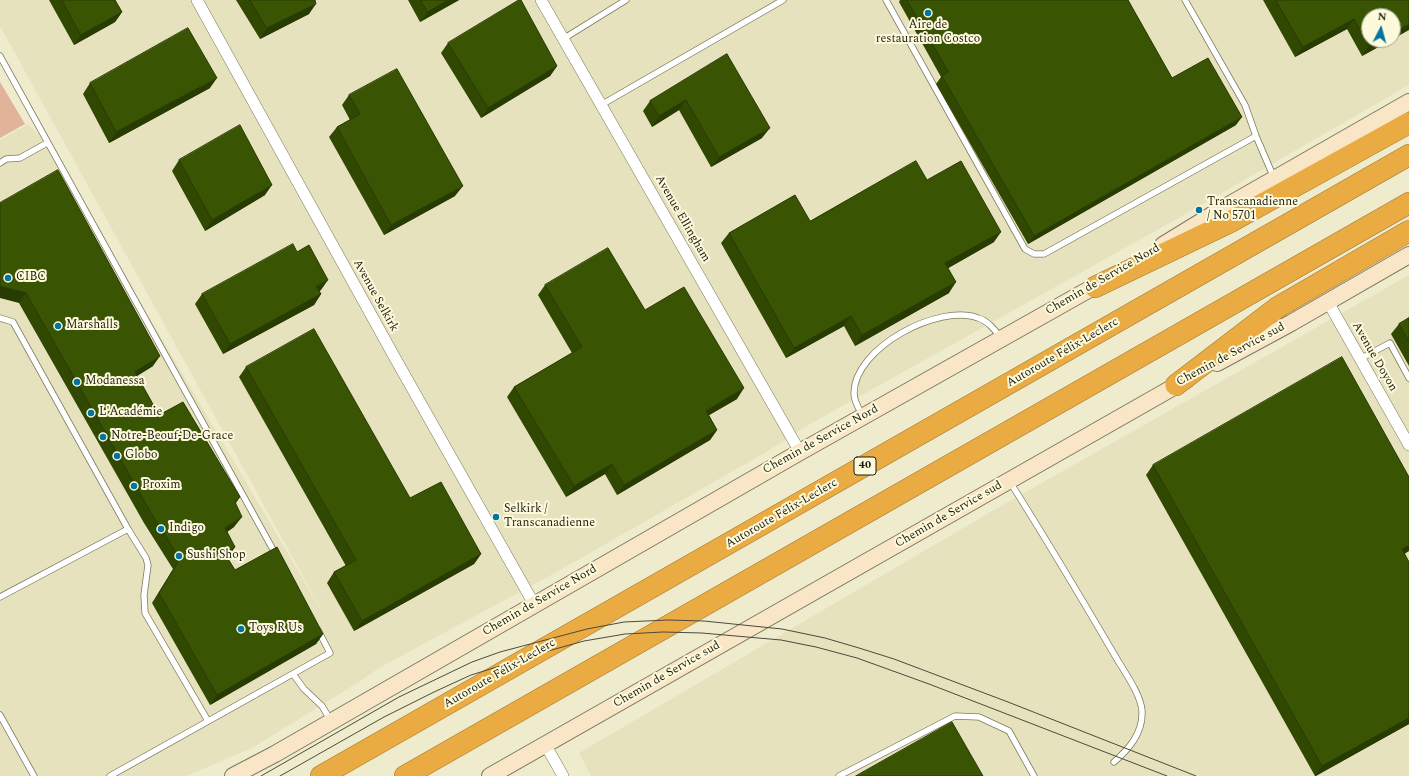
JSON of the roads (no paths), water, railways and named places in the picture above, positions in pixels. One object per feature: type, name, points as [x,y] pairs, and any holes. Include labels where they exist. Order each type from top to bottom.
[{"type":"highway","points":[[1095,287],[1230,222],[1409,124]]},
{"type":"highway","name":"Autoroute Félix-Leclerc","points":[[321,776],[1409,156]]},
{"type":"highway","points":[[405,776],[1409,203]]},
{"type":"highway","points":[[1176,385],[1278,307],[1409,231]]},
{"type":"main road","name":"Chemin de Service Nord","points":[[233,776],[275,754],[863,416],[1095,287],[1220,210],[1409,102]]},
{"type":"main road","name":"Chemin de Service sud","points":[[490,776],[1176,385],[1328,302],[1409,255]]},
{"type":"street","name":"Avenue Selkirk","points":[[197,0],[395,358],[534,604]]},
{"type":"street","name":"Avenue Ellingham","points":[[541,0],[800,452]]},
{"type":"street","name":"Avenue Doyon","points":[[1328,302],[1409,445]]},
{"type":"street","points":[[545,744],[563,776]]},
{"type":"lane","points":[[563,39],[626,0]]},
{"type":"lane","points":[[601,105],[783,0]]},
{"type":"lane","points":[[886,0],[1025,249],[1034,254],[1044,254],[1256,136]]},
{"type":"lane","points":[[1185,0],[1245,105],[1274,179]]},
{"type":"lane","points":[[0,56],[280,562]]},
{"type":"lane","points":[[0,163],[6,159],[20,158],[47,143]]},
{"type":"lane","points":[[863,416],[855,400],[855,388],[858,378],[868,361],[883,346],[901,334],[930,320],[940,317],[959,315],[980,318],[992,326],[1001,338]]},
{"type":"lane","points":[[0,318],[13,322],[128,529],[146,558],[148,565],[144,595],[145,613],[208,721]]},
{"type":"lane","points":[[1360,359],[1390,343],[1409,378]]},
{"type":"lane","points":[[1009,480],[1101,632],[1140,702],[1142,717],[1138,734],[1132,744],[1114,762]]},
{"type":"lane","points":[[0,597],[128,529]]},
{"type":"lane","points":[[110,776],[330,653],[315,625]]},
{"type":"lane","points":[[294,674],[304,689],[322,706],[331,721]]},
{"type":"lane","points":[[0,715],[34,776]]},
{"type":"lane","points":[[839,776],[955,716],[979,718],[1009,731],[1034,776]]},
{"type":"tram line","points":[[261,776],[399,697],[472,662],[500,652],[587,629],[624,622],[668,620],[704,621],[782,629],[825,638],[859,648],[894,659],[1008,702],[1196,776]]},
{"type":"tram line","points":[[280,776],[384,717],[471,675],[584,641],[625,634],[663,632],[702,633],[781,640],[816,647],[857,658],[929,684],[1167,776]]},
{"type":"place","name":"Aire de restauration Costco","points":[[928,13]]},
{"type":"place","name":"Transcanadienne / No 5701","points":[[1199,210]]},
{"type":"place","name":"CIBC","points":[[8,278]]},
{"type":"place","name":"Marshalls","points":[[58,326]]},
{"type":"place","name":"Modanessa","points":[[77,382]]},
{"type":"place","name":"L'Académie","points":[[91,413]]},
{"type":"place","name":"Notre-Beouf-De-Grace","points":[[103,437]]},
{"type":"place","name":"Globo","points":[[117,456]]},
{"type":"place","name":"Proxim","points":[[134,486]]},
{"type":"place","name":"Selkirk / Transcanadienne","points":[[496,517]]},
{"type":"place","name":"Indigo","points":[[161,529]]},
{"type":"place","name":"Sushi Shop","points":[[179,556]]},
{"type":"place","name":"Toys R Us","points":[[241,629]]}]
